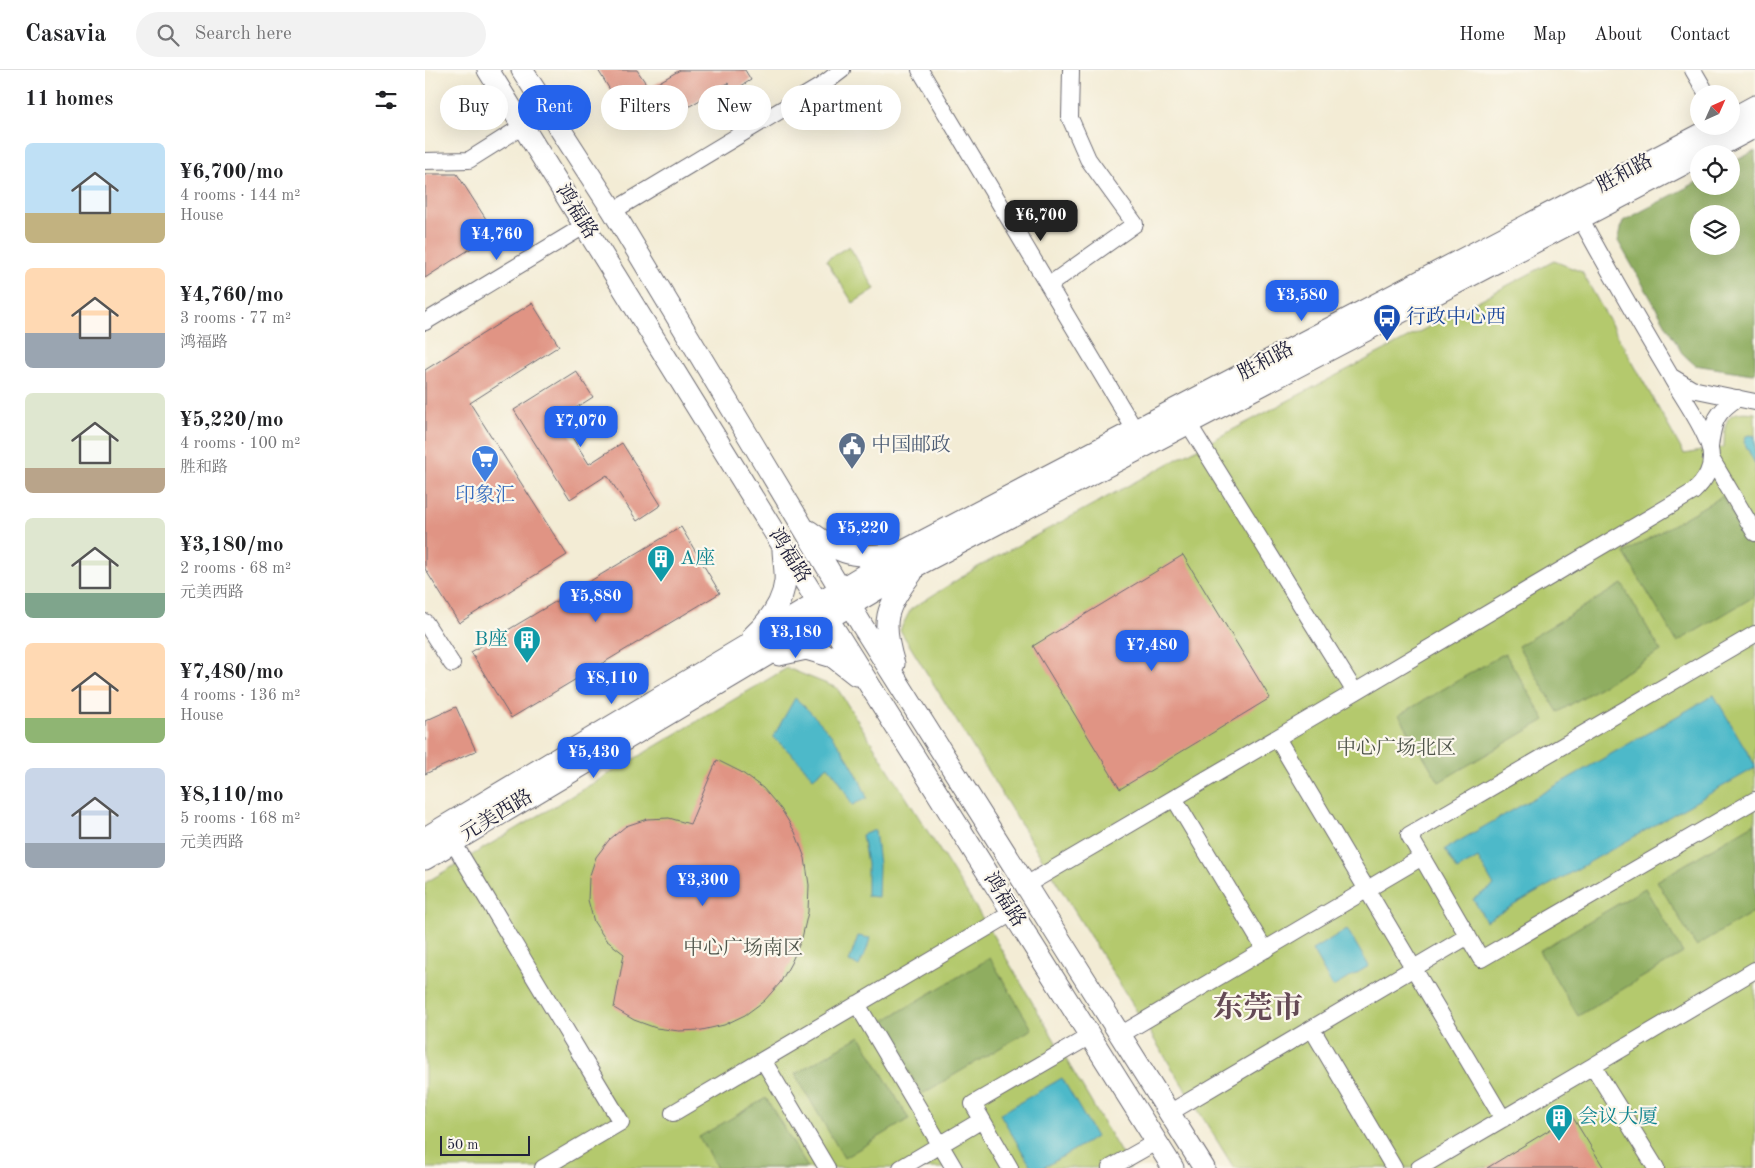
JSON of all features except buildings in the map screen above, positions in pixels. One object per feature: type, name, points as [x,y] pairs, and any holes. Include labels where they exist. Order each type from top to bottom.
[{"type":"main road","name":"鸿福路","points":[[488,70],[518,118]]},
{"type":"main road","name":"鸿福路","points":[[522,70],[613,211],[901,686],[1204,1168]]},
{"type":"main road","points":[[1740,114],[1755,106]]},
{"type":"main road","points":[[1721,145],[1755,127]]},
{"type":"main road","name":"鸿福路","points":[[525,130],[880,703],[1173,1168]]},
{"type":"main road","name":"胜和路","points":[[911,558],[1188,423],[1576,210],[1702,135]]},
{"type":"main road","name":"胜和路","points":[[823,611],[911,558],[1135,430],[1576,210],[1690,160]]},
{"type":"main road","points":[[804,528],[839,551],[859,556],[911,558],[888,612],[886,639],[901,686]]},
{"type":"main road","points":[[741,660],[781,599],[785,581],[783,546]]},
{"type":"main road","name":"元美西路","points":[[425,859],[741,660],[823,611]]},
{"type":"main road","points":[[741,660],[806,649],[833,657],[857,676],[880,703]]},
{"type":"main road","name":"元美西路","points":[[425,838],[741,660]]},
{"type":"street","points":[[613,211],[821,86],[842,70]]},
{"type":"street","points":[[920,70],[1135,430]]},
{"type":"street","points":[[1049,286],[1135,224],[1088,160],[1070,118],[1071,70]]},
{"type":"street","points":[[1693,70],[1702,85]]},
{"type":"street","points":[[425,161],[469,160],[518,129]]},
{"type":"street","points":[[1576,210],[1703,432],[1711,454],[1755,533]]},
{"type":"street","points":[[425,322],[584,226]]},
{"type":"street","points":[[1670,376],[1692,389],[1755,402]]},
{"type":"street","points":[[1026,885],[1693,492],[1703,482],[1709,471],[1715,419],[1721,410],[1738,398]]},
{"type":"street","points":[[1188,423],[1355,692]]},
{"type":"street","points":[[425,622],[452,664]]},
{"type":"street","points":[[1755,634],[1409,835],[1481,959],[1755,800]]},
{"type":"street","points":[[1277,738],[1503,1119]]},
{"type":"street","points":[[1174,798],[1265,950]]},
{"type":"street","points":[[453,842],[621,1122],[543,1168]]},
{"type":"street","points":[[1121,1035],[1422,857]]},
{"type":"street","points":[[673,1113],[1012,913]]},
{"type":"street","points":[[1169,1113],[1468,936]]},
{"type":"street","points":[[1419,1168],[1755,970]]},
{"type":"street","points":[[857,1004],[954,1168]]},
{"type":"street","points":[[1311,1029],[1394,1168]]},
{"type":"street","points":[[1011,1168],[973,1104],[1090,1036]]},
{"type":"street","points":[[763,1060],[827,1168]]},
{"type":"street","points":[[1593,1066],[1656,1168]]},
{"type":"street","points":[[901,1168],[982,1120]]},
{"type":"street","points":[[1111,1168],[1156,1142]]},
{"type":"green space","points":[[1755,151],[1755,372],[1752,374],[1695,365],[1682,353],[1618,241],[1623,221],[1690,186],[1690,195],[1740,195],[1740,158]]},
{"type":"green space","points":[[849,246],[875,289],[853,303],[826,260]]},
{"type":"green space","name":"中心广场北区","points":[[1554,261],[1582,272],[1684,454],[1724,447],[1728,419],[1737,413],[1755,413],[1755,1168],[1234,1168],[900,630],[911,609],[976,568],[1179,458]]},
{"type":"green space","points":[[1722,496],[1755,551],[1755,596],[1677,642],[1624,553]]},
{"type":"green space","points":[[1622,584],[1661,651],[1558,712],[1518,646]]},
{"type":"green space","points":[[1505,653],[1545,720],[1439,782],[1399,715]]},
{"type":"green space","name":"中心广场南区","points":[[787,668],[837,688],[985,922],[1130,1168],[425,1168],[425,883]]},
{"type":"green space","points":[[1755,823],[1755,911],[1696,946],[1657,881]]},
{"type":"green space","points":[[1645,888],[1683,953],[1578,1016],[1539,951]]},
{"type":"green space","points":[[990,958],[1032,1029],[922,1094],[880,1023]]},
{"type":"green space","points":[[860,1036],[909,1119],[844,1158],[795,1074]]},
{"type":"green space","points":[[766,1098],[808,1168],[717,1168],[699,1137]]},
{"type":"water","points":[[1746,436],[1755,436],[1755,464],[1744,442]]},
{"type":"water","points":[[1714,695],[1755,768],[1486,921],[1473,899],[1494,886],[1478,858],[1457,870],[1445,849]]},
{"type":"water","points":[[795,698],[818,720],[837,743],[854,769],[867,798],[852,805],[839,780],[828,766],[813,778],[798,760],[773,737]]},
{"type":"water","points":[[875,830],[879,865],[878,897],[867,896],[867,864],[862,835]]},
{"type":"water","points":[[1347,929],[1369,966],[1333,987],[1312,950]]},
{"type":"water","points":[[858,936],[870,938],[859,966],[849,962]]},
{"type":"water","points":[[1062,1078],[1096,1137],[1043,1168],[1032,1168],[1000,1114]]},
{"type":"place","name":"行政中心西","points":[[1387,342]]},
{"type":"place","name":"中国邮政","points":[[852,470]]},
{"type":"place","name":"印象汇","points":[[485,483]]},
{"type":"place","name":"A座","points":[[661,583]]},
{"type":"place","name":"B座","points":[[527,664]]},
{"type":"place","name":"会议大厦","points":[[1559,1142]]},
{"type":"district","name":"东莞市","points":[[1258,1009]]}]
